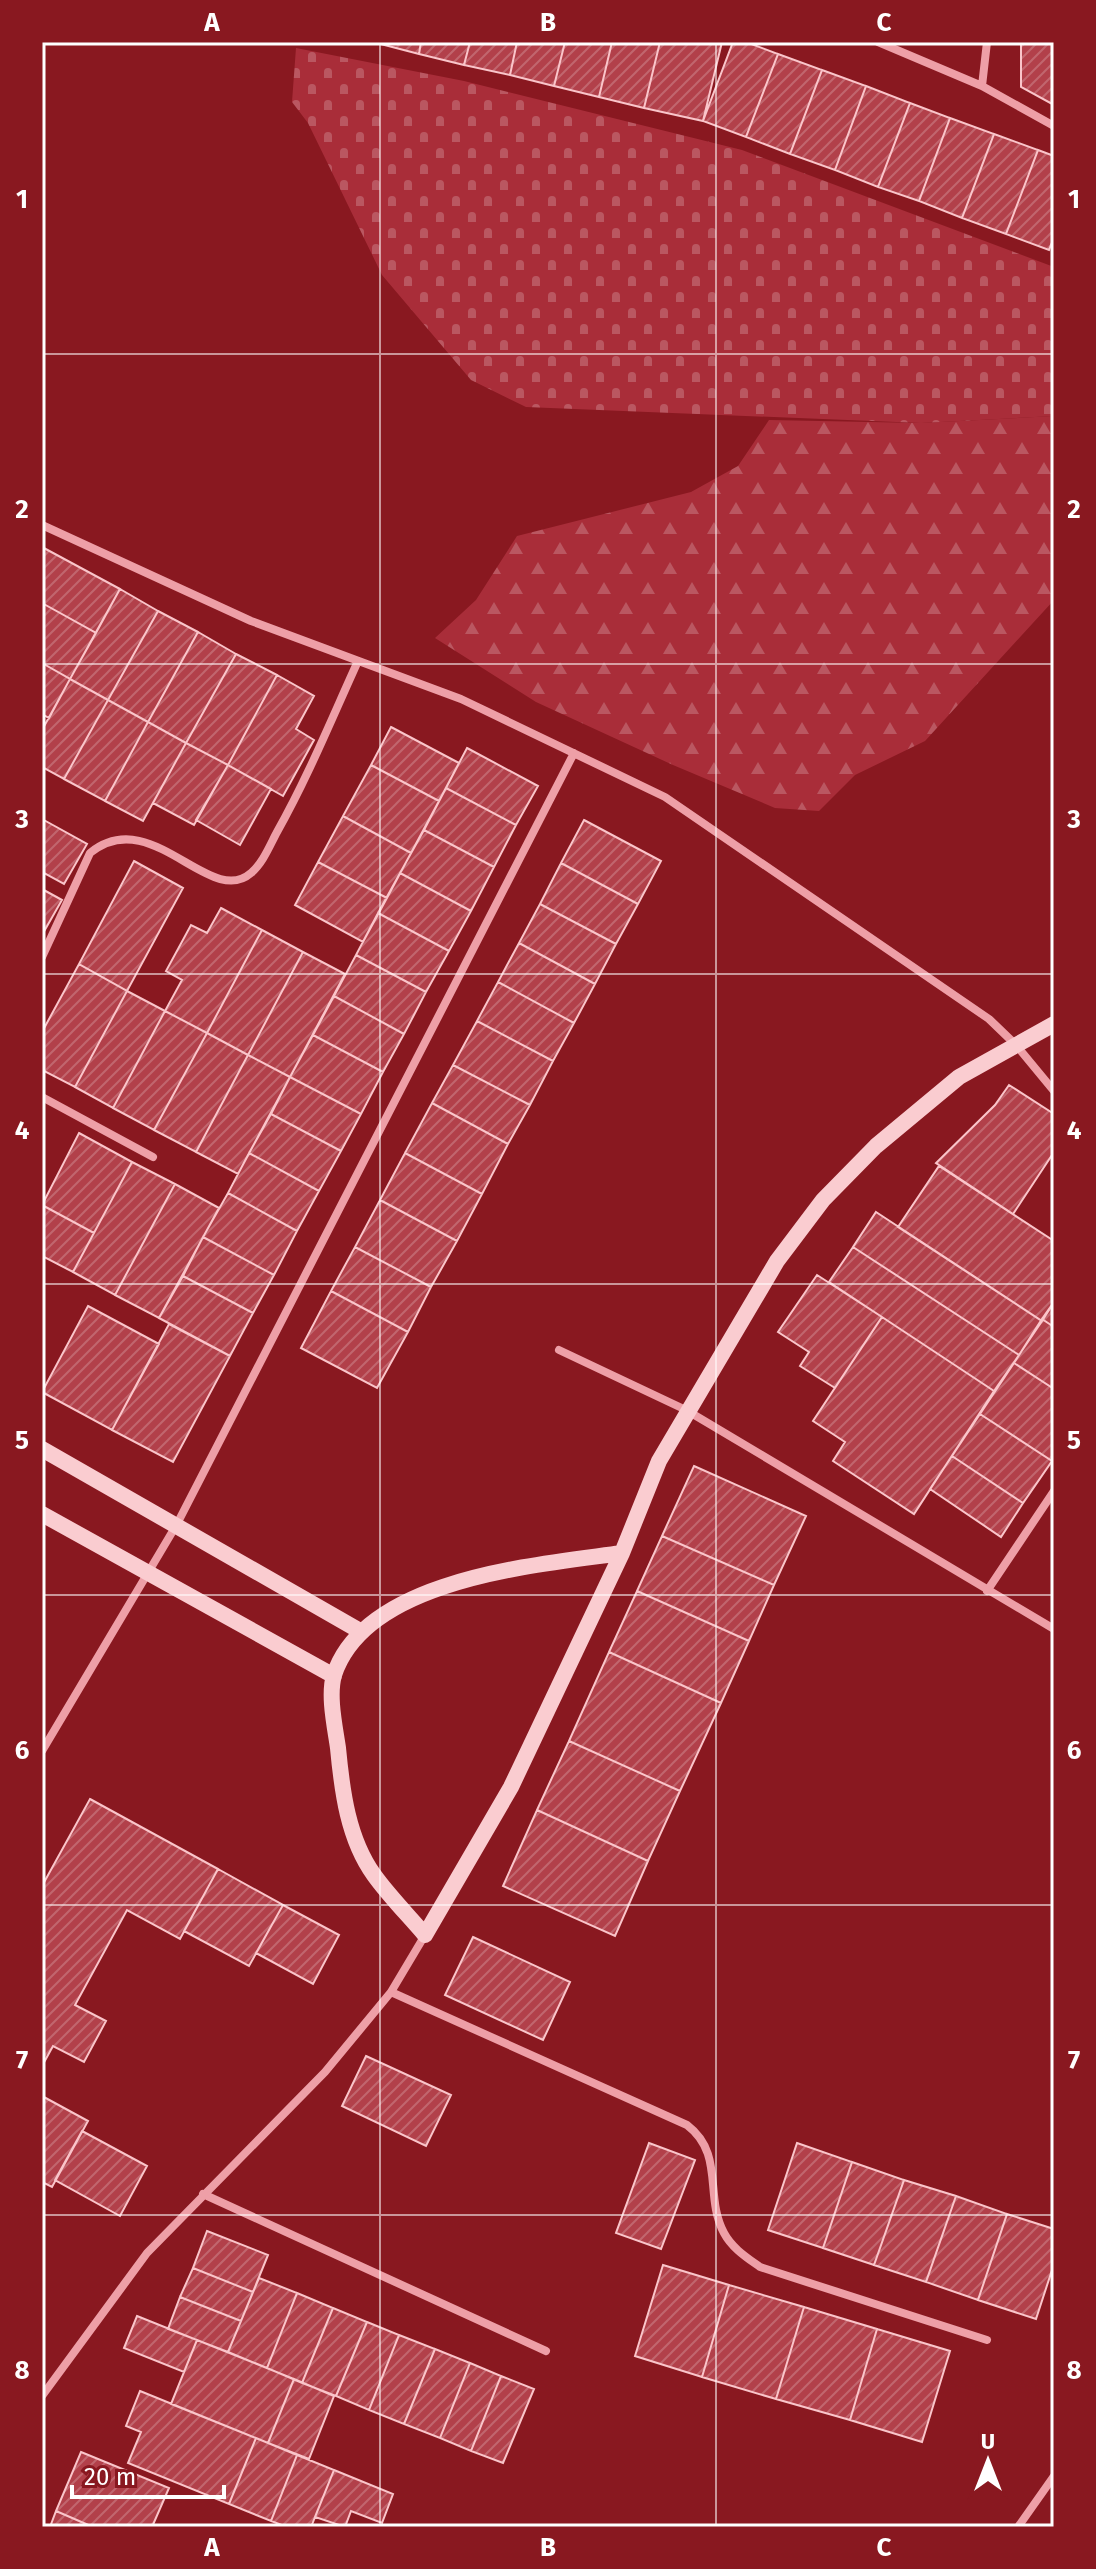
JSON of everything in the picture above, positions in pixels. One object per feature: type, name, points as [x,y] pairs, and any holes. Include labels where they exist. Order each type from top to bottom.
[{"type":"street","points":[[878,42],[982,86],[1054,126]]},
{"type":"street","points":[[982,86],[987,42]]},
{"type":"street","points":[[42,525],[251,621],[461,699],[665,797],[989,1019],[1016,1045],[1054,1091]]},
{"type":"street","points":[[42,957],[90,853],[105,841],[138,839],[156,844],[225,880],[239,879],[251,873],[292,804],[358,661]]},
{"type":"street","points":[[42,1751],[177,1524],[574,753]]},
{"type":"street","points":[[42,2396],[147,2253],[325,2072],[391,1992],[511,1787],[622,1553],[659,1461],[686,1410],[777,1261],[823,1200],[876,1146],[959,1077],[1054,1024]]},
{"type":"street","points":[[43,1101],[153,1157]]},
{"type":"street","points":[[559,1350],[686,1410],[1054,1629]]},
{"type":"street","points":[[42,1449],[360,1631]]},
{"type":"street","points":[[987,1591],[1054,1491]]},
{"type":"street","points":[[42,1514],[146,1575],[334,1676]]},
{"type":"street","points":[[425,1935],[373,1874],[352,1833],[340,1773],[334,1676],[360,1631],[409,1602],[460,1580],[622,1553]]},
{"type":"street","points":[[391,1992],[687,2125],[708,2148],[718,2215],[724,2233],[738,2251],[760,2267],[987,2340]]},
{"type":"street","points":[[203,2194],[546,2351]]},
{"type":"street","points":[[1018,2527],[1054,2476]]},
{"type":"green space","points":[[296,48],[464,81],[742,150],[1054,267],[1054,416],[921,423],[526,407],[471,380],[382,275],[308,123],[292,102]]},
{"type":"green space","points":[[1054,416],[1054,600],[925,741],[855,775],[819,811],[775,808],[673,765],[536,702],[435,638],[476,600],[517,536],[691,492],[738,466],[769,420],[921,423]]},
{"type":"building","points":[[373,42],[421,42],[419,54]]},
{"type":"building","points":[[421,42],[470,42],[464,65],[419,54]]},
{"type":"building","points":[[470,42],[517,42],[510,75],[464,65]]},
{"type":"building","points":[[517,42],[565,42],[554,86],[510,75]]},
{"type":"building","points":[[565,42],[612,42],[599,97],[554,86]]},
{"type":"building","points":[[612,42],[660,42],[644,108],[599,97]]},
{"type":"building","points":[[660,42],[722,42],[703,121],[644,108]]},
{"type":"building","points":[[733,42],[746,42],[778,54],[746,137],[703,121]]},
{"type":"building","points":[[1021,42],[1054,42],[1054,105],[1021,87]]},
{"type":"building","points":[[778,54],[822,70],[790,154],[746,137]]},
{"type":"building","points":[[822,70],[866,86],[835,170],[790,154]]},
{"type":"building","points":[[866,86],[910,103],[878,187],[835,170]]},
{"type":"building","points":[[910,103],[950,118],[919,201],[878,187]]},
{"type":"building","points":[[950,118],[994,134],[962,218],[919,201]]},
{"type":"building","points":[[994,134],[1038,150],[1006,234],[962,218]]},
{"type":"building","points":[[1038,150],[1054,156],[1054,237],[1049,250],[1006,234]]},
{"type":"building","points":[[42,547],[120,589],[96,633],[42,603]]},
{"type":"building","points":[[120,589],[158,611],[108,700],[70,679]]},
{"type":"building","points":[[42,603],[96,633],[70,679],[42,663]]},
{"type":"building","points":[[158,611],[198,632],[148,722],[108,700]]},
{"type":"building","points":[[198,632],[236,654],[186,743],[148,722]]},
{"type":"building","points":[[236,654],[277,675],[228,765],[186,743]]},
{"type":"building","points":[[42,663],[70,679],[49,718],[42,714]]},
{"type":"building","points":[[277,675],[314,696],[296,729],[314,740],[283,796],[228,765]]},
{"type":"building","points":[[70,679],[108,700],[64,779],[42,767],[42,730]]},
{"type":"building","points":[[108,700],[148,722],[105,801],[64,779]]},
{"type":"building","points":[[148,722],[186,743],[143,821],[105,801]]},
{"type":"building","points":[[391,727],[459,763],[439,801],[371,765]]},
{"type":"building","points":[[186,743],[228,765],[194,825],[153,803]]},
{"type":"building","points":[[467,748],[538,786],[516,825],[446,788]]},
{"type":"building","points":[[228,765],[271,789],[240,845],[196,820]]},
{"type":"building","points":[[371,765],[439,801],[411,853],[343,816]]},
{"type":"building","points":[[446,788],[516,825],[494,867],[424,830]]},
{"type":"building","points":[[343,816],[411,853],[387,898],[318,862]]},
{"type":"building","points":[[42,819],[87,844],[64,884],[42,872]]},
{"type":"building","points":[[584,820],[661,861],[638,904],[561,863]]},
{"type":"building","points":[[424,830],[494,867],[471,911],[400,873]]},
{"type":"building","points":[[134,861],[183,888],[127,991],[79,964]]},
{"type":"building","points":[[318,862],[387,898],[363,942],[295,905]]},
{"type":"building","points":[[561,863],[638,904],[616,944],[540,904]]},
{"type":"building","points":[[400,873],[471,911],[449,951],[378,913]]},
{"type":"building","points":[[42,889],[62,900],[42,935]]},
{"type":"building","points":[[540,904],[616,944],[595,984],[519,943]]},
{"type":"building","points":[[221,908],[262,930],[207,1033],[165,1011],[182,980],[166,971],[191,925],[207,933]]},
{"type":"building","points":[[378,913],[449,951],[426,992],[356,955]]},
{"type":"building","points":[[262,930],[303,952],[248,1055],[207,1033]]},
{"type":"building","points":[[519,943],[595,984],[574,1023],[498,982]]},
{"type":"building","points":[[303,952],[345,974],[290,1077],[248,1055]]},
{"type":"building","points":[[356,955],[426,992],[404,1034],[334,996]]},
{"type":"building","points":[[79,964],[127,991],[75,1087],[42,1070],[42,1032]]},
{"type":"building","points":[[498,982],[574,1023],[553,1061],[477,1021]]},
{"type":"building","points":[[127,991],[165,1011],[113,1108],[75,1087]]},
{"type":"building","points":[[334,996],[404,1034],[383,1072],[313,1035]]},
{"type":"building","points":[[165,1011],[207,1033],[154,1130],[113,1108]]},
{"type":"building","points":[[477,1021],[553,1061],[530,1105],[453,1065]]},
{"type":"building","points":[[207,1033],[248,1055],[196,1152],[154,1130]]},
{"type":"building","points":[[313,1035],[383,1072],[361,1114],[290,1077]]},
{"type":"building","points":[[248,1055],[290,1077],[238,1174],[196,1152]]},
{"type":"building","points":[[453,1065],[530,1105],[508,1144],[432,1103]]},
{"type":"building","points":[[290,1077],[361,1114],[341,1151],[271,1114]]},
{"type":"building","points":[[1009,1085],[1054,1114],[1054,1152],[1013,1214],[936,1163],[995,1105]]},
{"type":"building","points":[[432,1103],[508,1144],[482,1194],[405,1153]]},
{"type":"building","points":[[271,1114],[341,1151],[319,1191],[249,1153]]},
{"type":"building","points":[[79,1133],[132,1162],[94,1233],[42,1205]]},
{"type":"building","points":[[249,1153],[319,1191],[297,1231],[228,1193]]},
{"type":"building","points":[[405,1153],[482,1194],[457,1241],[380,1200]]},
{"type":"building","points":[[132,1162],[175,1184],[115,1295],[73,1272]]},
{"type":"building","points":[[939,1166],[1054,1241],[1054,1302],[1042,1321],[898,1227]]},
{"type":"building","points":[[175,1184],[219,1208],[159,1318],[115,1295]]},
{"type":"building","points":[[228,1193],[297,1231],[274,1275],[203,1237]]},
{"type":"building","points":[[380,1200],[457,1241],[431,1287],[355,1247]]},
{"type":"building","points":[[42,1205],[94,1233],[73,1272],[42,1256]]},
{"type":"building","points":[[876,1212],[1042,1321],[1019,1355],[853,1247]]},
{"type":"building","points":[[203,1237],[274,1275],[253,1313],[183,1276]]},
{"type":"building","points":[[355,1247],[431,1287],[408,1332],[331,1291]]},
{"type":"building","points":[[853,1247],[1019,1355],[994,1391],[829,1282]]},
{"type":"building","points":[[817,1275],[882,1317],[835,1388],[800,1366],[809,1352],[778,1332]]},
{"type":"building","points":[[183,1276],[253,1313],[230,1356],[159,1318]]},
{"type":"building","points":[[331,1291],[408,1332],[377,1388],[301,1348]]},
{"type":"building","points":[[1054,1302],[1054,1327],[1042,1319]]},
{"type":"building","points":[[88,1306],[159,1344],[112,1430],[42,1392]]},
{"type":"building","points":[[882,1317],[994,1391],[914,1514],[833,1461],[845,1442],[813,1421]]},
{"type":"building","points":[[1042,1319],[1054,1327],[1054,1389],[1014,1363]]},
{"type":"building","points":[[169,1324],[230,1356],[173,1462],[112,1430]]},
{"type":"building","points":[[1014,1363],[1054,1389],[1052,1461],[980,1414]]},
{"type":"building","points":[[980,1414],[1052,1461],[1023,1503],[952,1456]]},
{"type":"building","points":[[952,1456],[1023,1503],[1001,1537],[930,1489]]},
{"type":"building","points":[[694,1466],[806,1516],[774,1585],[662,1536]]},
{"type":"building","points":[[662,1536],[774,1585],[749,1641],[637,1591]]},
{"type":"building","points":[[637,1591],[749,1641],[721,1703],[609,1652]]},
{"type":"building","points":[[609,1652],[721,1703],[680,1791],[569,1741]]},
{"type":"building","points":[[569,1741],[680,1791],[648,1861],[537,1810]]},
{"type":"building","points":[[90,1799],[218,1869],[180,1939],[127,1910],[75,2005],[106,2021],[84,2062],[53,2046],[42,2066],[42,1886]]},
{"type":"building","points":[[537,1810],[648,1861],[615,1936],[503,1886]]},
{"type":"building","points":[[218,1869],[283,1905],[249,1966],[184,1931]]},
{"type":"building","points":[[283,1905],[339,1935],[313,1984],[256,1953]]},
{"type":"building","points":[[473,1937],[570,1982],[543,2040],[445,1995]]},
{"type":"building","points":[[366,2056],[451,2095],[426,2146],[342,2106]]},
{"type":"building","points":[[42,2096],[88,2121],[52,2187],[42,2182]]},
{"type":"building","points":[[82,2131],[147,2166],[120,2216],[55,2180]]},
{"type":"building","points":[[649,2143],[695,2160],[661,2249],[616,2233]]},
{"type":"building","points":[[797,2143],[852,2162],[823,2248],[768,2230]]},
{"type":"building","points":[[852,2162],[904,2180],[874,2265],[823,2248]]},
{"type":"building","points":[[904,2180],[956,2196],[926,2282],[874,2265]]},
{"type":"building","points":[[956,2196],[1007,2214],[978,2300],[926,2282]]},
{"type":"building","points":[[1007,2214],[1054,2229],[1054,2264],[1036,2319],[978,2300]]},
{"type":"building","points":[[207,2231],[268,2255],[253,2292],[193,2268]]},
{"type":"building","points":[[663,2265],[729,2285],[702,2377],[635,2356]]},
{"type":"building","points":[[193,2268],[253,2292],[241,2321],[180,2297]]},
{"type":"building","points":[[259,2278],[297,2293],[267,2368],[228,2352]]},
{"type":"building","points":[[729,2285],[804,2307],[776,2399],[702,2377]]},
{"type":"building","points":[[297,2293],[333,2308],[302,2383],[267,2368]]},
{"type":"building","points":[[180,2297],[241,2321],[228,2352],[168,2329]]},
{"type":"building","points":[[804,2307],[877,2329],[850,2420],[776,2399]]},
{"type":"building","points":[[333,2308],[367,2322],[336,2396],[302,2383]]},
{"type":"building","points":[[137,2316],[197,2340],[184,2372],[124,2348]]},
{"type":"building","points":[[367,2322],[399,2335],[369,2410],[336,2396]]},
{"type":"building","points":[[877,2329],[950,2351],[922,2442],[850,2420]]},
{"type":"building","points":[[399,2335],[435,2349],[404,2424],[369,2410]]},
{"type":"building","points":[[197,2340],[294,2379],[268,2443],[171,2404]]},
{"type":"building","points":[[435,2349],[470,2363],[440,2438],[404,2424]]},
{"type":"building","points":[[470,2363],[501,2376],[471,2451],[440,2438]]},
{"type":"building","points":[[501,2376],[534,2389],[503,2463],[471,2451]]},
{"type":"building","points":[[294,2379],[334,2396],[309,2459],[268,2443]]},
{"type":"building","points":[[140,2391],[256,2438],[229,2504],[128,2463],[141,2432],[126,2426]]},
{"type":"building","points":[[256,2438],[297,2455],[271,2521],[229,2504]]},
{"type":"building","points":[[81,2452],[169,2488],[152,2527],[93,2527],[56,2511]]},
{"type":"building","points":[[297,2455],[334,2470],[311,2527],[287,2527],[271,2521]]},
{"type":"building","points":[[334,2470],[393,2494],[382,2523],[351,2511],[345,2527],[315,2517]]},
{"type":"building","points":[[56,2511],[93,2527],[50,2527]]}]
